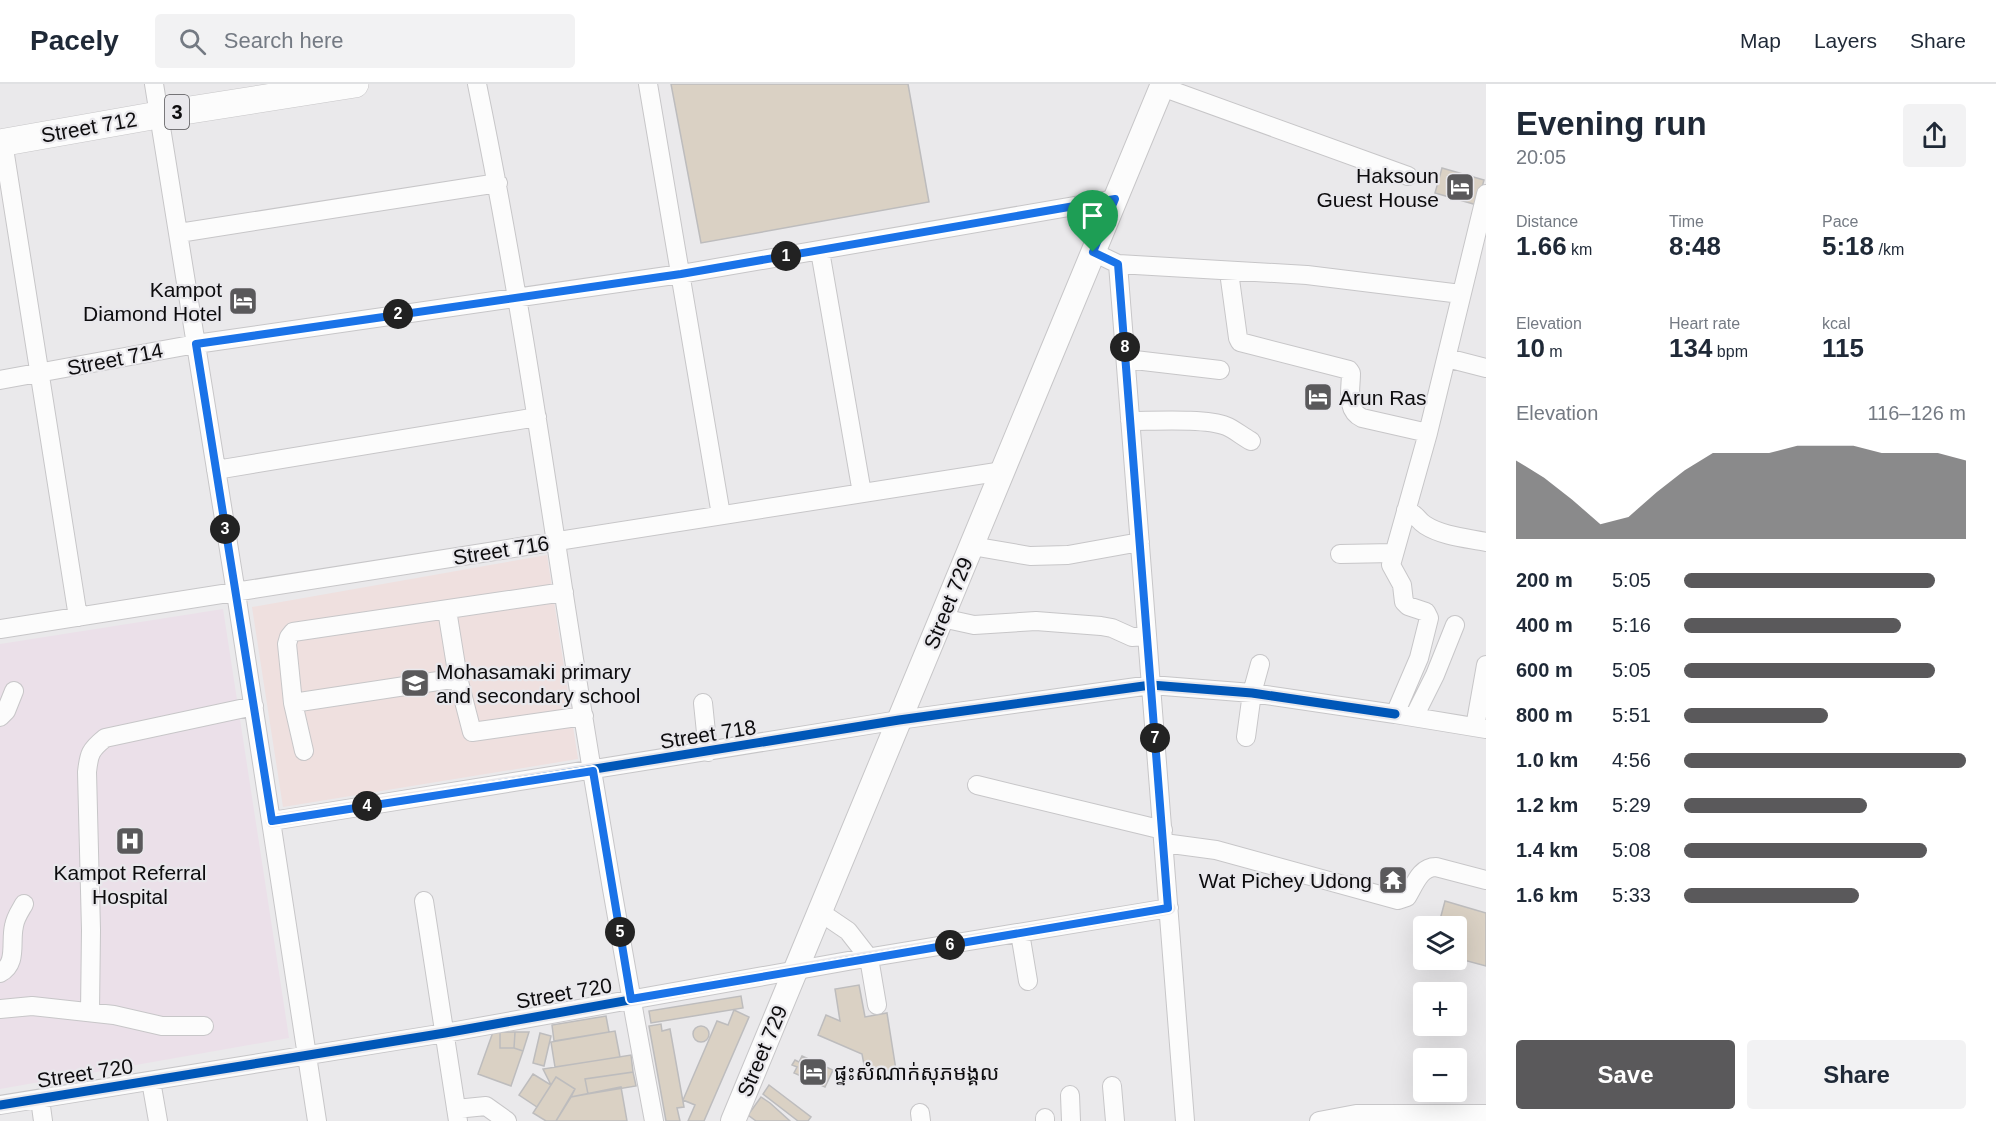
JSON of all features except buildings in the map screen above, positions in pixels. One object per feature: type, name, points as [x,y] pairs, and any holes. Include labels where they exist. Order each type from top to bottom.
[{"type":"highway","name":"Street 712","points":[[2,143],[291,89],[355,84]]},
{"type":"main road","name":"Street 729","points":[[733,1121],[1162,85]]},
{"type":"street","points":[[154,84],[254,706],[317,1121]]},
{"type":"street","points":[[477,84],[498,183],[593,771],[654,1121]]},
{"type":"street","points":[[648,84],[720,515]]},
{"type":"street","points":[[1162,85],[1408,176]]},
{"type":"street","points":[[2,143],[41,373],[78,617]]},
{"type":"street","points":[[179,233],[498,183]]},
{"type":"street","points":[[1395,714],[1419,658],[1429,618],[1426,612],[1408,606],[1404,602],[1402,585],[1391,565],[1428,433],[1461,294],[1481,231],[1486,194]]},
{"type":"street","name":"Street 714","points":[[0,380],[196,344],[681,274],[1115,199]]},
{"type":"street","points":[[820,251],[862,493]]},
{"type":"street","points":[[1093,252],[1118,264],[1317,276],[1461,294]]},
{"type":"street","points":[[1118,264],[1185,1121]]},
{"type":"street","points":[[1229,272],[1240,342],[1349,370],[1351,373],[1351,408],[1354,415],[1428,433]]},
{"type":"street","points":[[1447,358],[1486,368]]},
{"type":"street","points":[[1126,359],[1220,370]]},
{"type":"street","points":[[216,470],[537,417]]},
{"type":"street","points":[[1130,421],[1184,421],[1218,424],[1227,426],[1251,441]]},
{"type":"street","name":"Street 716","points":[[0,629],[1003,471]]},
{"type":"street","points":[[1406,510],[1413,512],[1424,525],[1443,533],[1486,542]]},
{"type":"street","points":[[972,546],[1030,556],[1068,555],[1140,542]]},
{"type":"street","points":[[1340,554],[1394,553]]},
{"type":"street","points":[[304,751],[293,703],[286,644],[293,632],[564,592]]},
{"type":"street","points":[[447,610],[458,678],[472,732],[584,716]]},
{"type":"street","points":[[942,618],[974,625],[1036,621],[1101,626],[1132,636],[1147,636]]},
{"type":"street","points":[[1413,717],[1435,675],[1455,626]]},
{"type":"street","points":[[1246,737],[1252,693],[1260,664]]},
{"type":"street","points":[[1480,728],[1486,664]]},
{"type":"street","points":[[293,703],[458,678]]},
{"type":"street","name":"Street 718","points":[[272,821],[899,720],[1151,685],[1252,693],[1480,728]]},
{"type":"street","points":[[0,717],[6,711],[14,692]]},
{"type":"street","points":[[703,703],[708,752]]},
{"type":"street","points":[[90,1012],[91,930],[87,772],[88,758],[93,747],[105,738],[254,706]]},
{"type":"street","points":[[977,785],[1398,900],[1407,897],[1423,870],[1429,867],[1486,880]]},
{"type":"street","points":[[424,901],[457,1115],[486,1106],[507,1121]]},
{"type":"street","points":[[0,973],[7,970],[10,963],[13,926],[24,904]]},
{"type":"street","name":"Street 720","points":[[0,1105],[445,1032],[1168,908]]},
{"type":"street","points":[[820,912],[848,931],[869,958],[877,1005]]},
{"type":"street","points":[[1020,933],[1028,981]]},
{"type":"street","points":[[0,1006],[32,1006],[90,1012],[162,1026],[204,1026]]},
{"type":"street","points":[[151,1081],[158,1121]]},
{"type":"street","points":[[1113,1086],[1115,1121]]},
{"type":"street","points":[[1070,1095],[1071,1121]]},
{"type":"street","points":[[40,1099],[43,1121]]},
{"type":"street","points":[[1319,1121],[1356,1114],[1486,1114]]},
{"type":"shaded area","name":"Mohasamaki primary and secondary school","points":[[547,555],[578,759],[283,807],[252,607]]},
{"type":"shaded area","name":"Kampot Referral Hospital","points":[[223,609],[289,1038],[0,1089],[0,644]]},
{"type":"cycle path","points":[[272,821],[899,720],[1151,685],[1252,693],[1395,714]]},
{"type":"cycle path","points":[[0,1105],[445,1033],[848,961],[1169,908]]},
{"type":"place","name":"Haksoun Guest House","points":[[1460,187]]},
{"type":"place","name":"Kampot Diamond Hotel","points":[[243,301]]},
{"type":"place","name":"Arun Ras","points":[[1318,397]]},
{"type":"place","name":"Mohasamaki primary and secondary school","points":[[415,683]]},
{"type":"place","name":"Kampot Referral Hospital","points":[[130,841]]},
{"type":"place","name":"Wat Pichey Udong","points":[[1393,880]]},
{"type":"place","name":"ផ្ទះសំណាក់សុភមង្គល","points":[[813,1072]]},
{"type":"route","points":[[1115,199],[1093,252],[1118,264],[1168,908],[631,999],[593,771],[272,821],[196,344],[681,274],[1115,199]]}]
